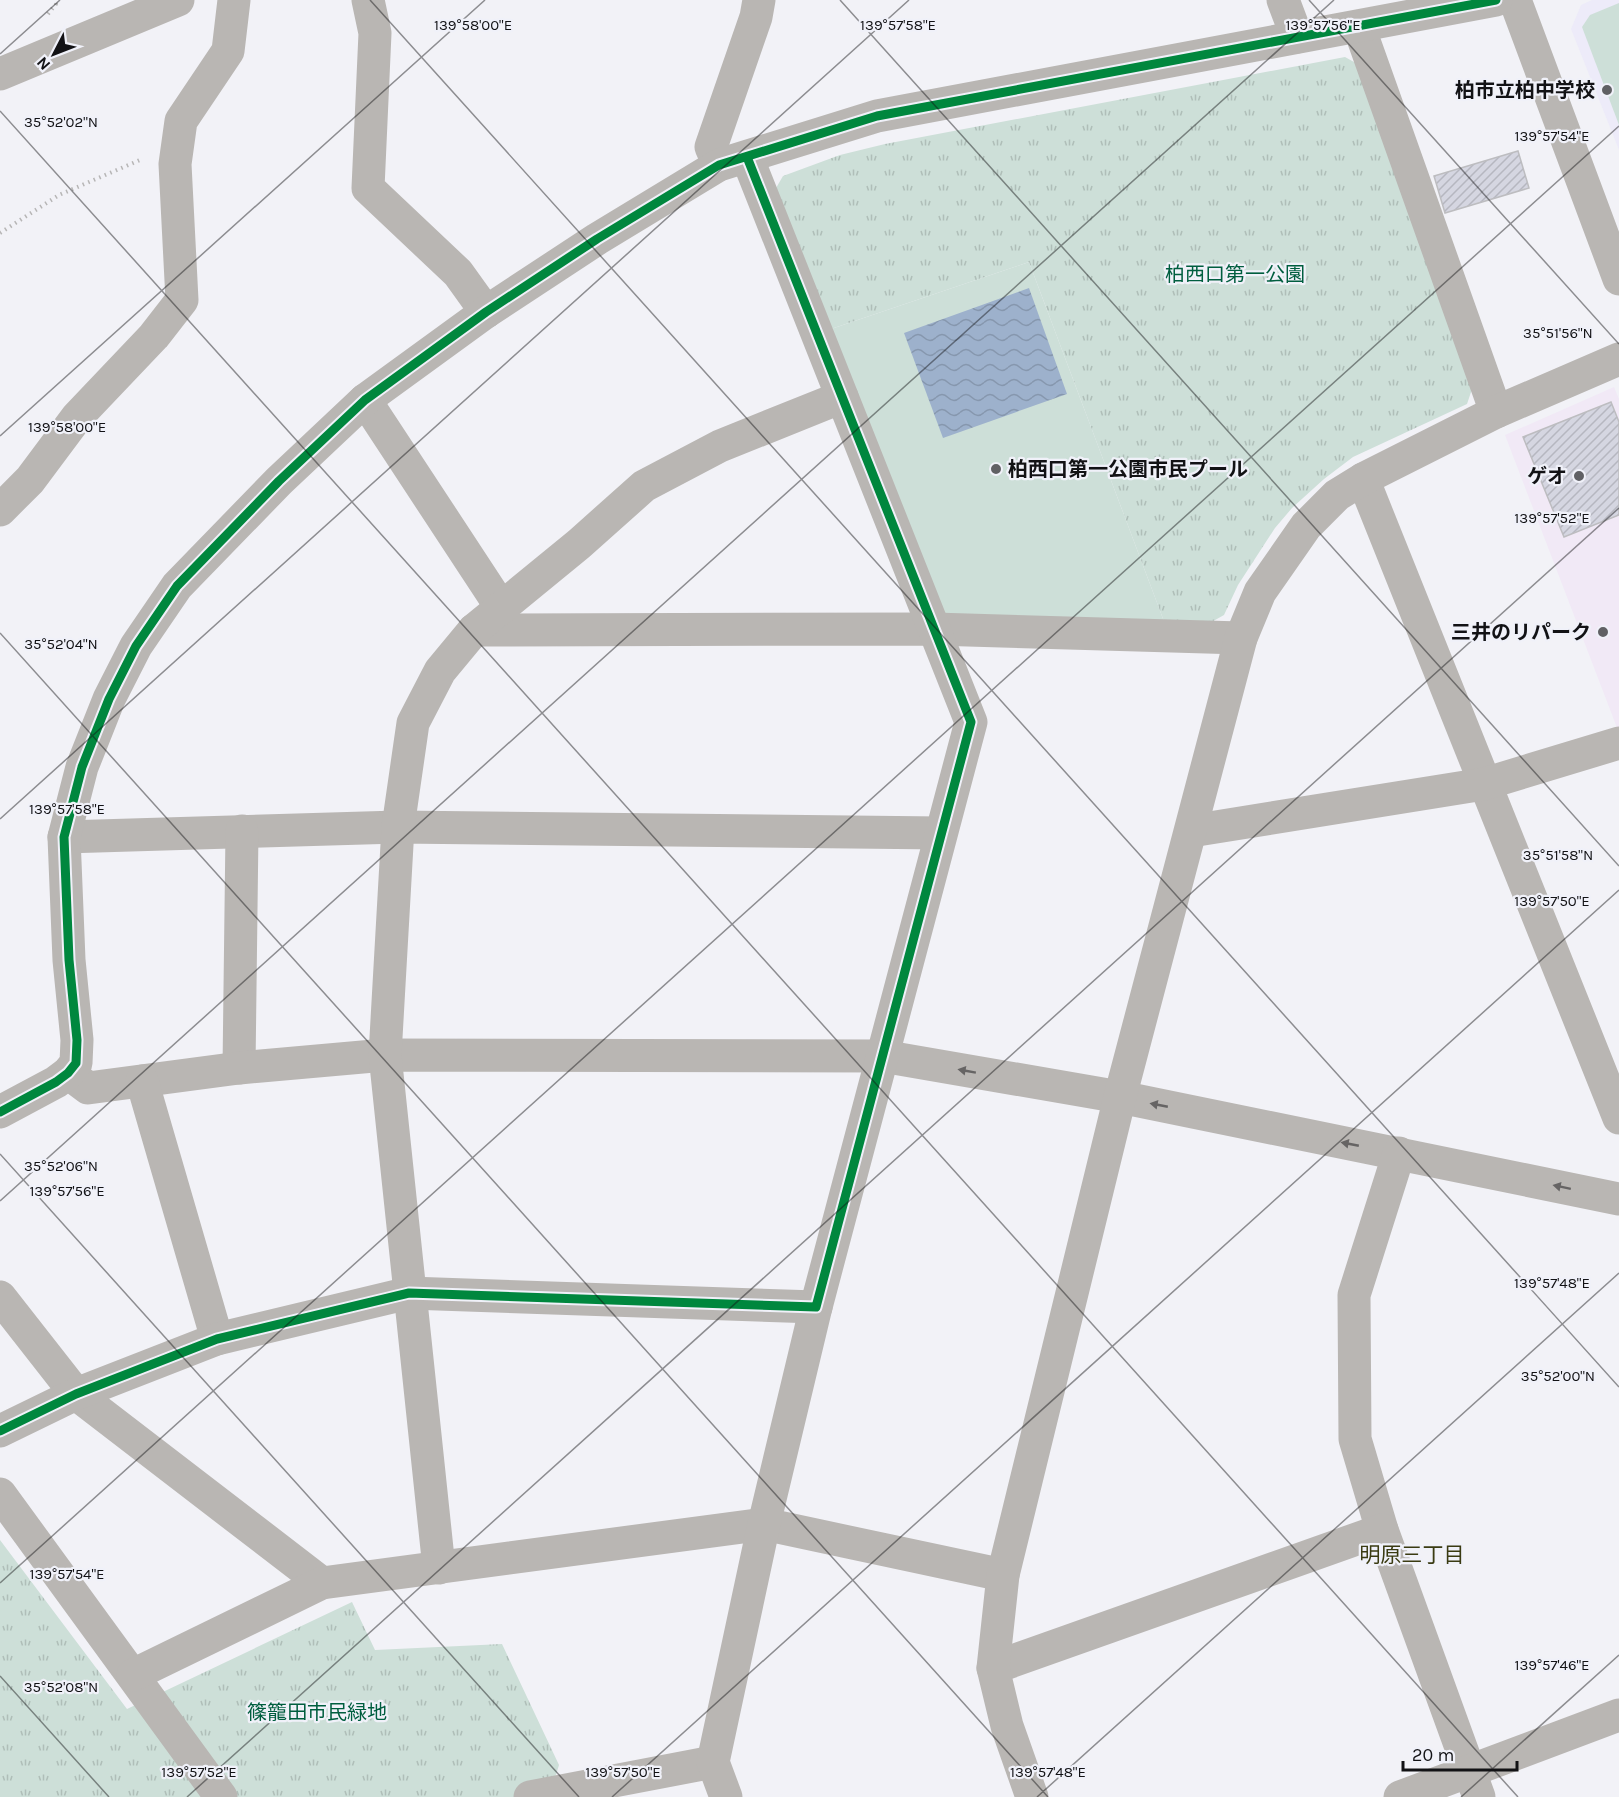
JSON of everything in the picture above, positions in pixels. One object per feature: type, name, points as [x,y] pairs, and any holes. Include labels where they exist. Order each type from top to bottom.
[{"type":"street","points":[[0,74],[178,0]]},
{"type":"street","points":[[0,510],[30,480],[77,417],[154,336],[182,300],[175,164],[181,122],[228,51],[234,0]]},
{"type":"street","points":[[368,0],[375,33],[368,188],[458,273],[486,312]]},
{"type":"street","points":[[726,1797],[713,1762],[764,1524],[816,1307],[971,722],[842,397],[733,161],[711,147],[756,17],[759,0]]},
{"type":"street","points":[[1283,0],[1297,37]]},
{"type":"street","points":[[0,1112],[56,1082],[76,1063],[77,1040],[69,960],[64,837],[82,767],[109,699],[136,646],[177,586],[199,562],[279,481],[365,400],[486,312],[597,239],[733,161],[878,116],[1496,0]]},
{"type":"street","points":[[1515,0],[1619,279]]},
{"type":"street","points":[[1359,27],[1496,412]]},
{"type":"street","points":[[1032,1797],[1007,1726],[993,1668],[1003,1575],[1120,1097],[1241,638],[1260,592],[1306,526],[1337,495],[1363,479],[1496,412],[1619,359]]},
{"type":"street","points":[[439,1568],[385,1054],[399,827],[413,723],[441,671],[474,630],[579,544],[644,486],[720,446],[842,397]]},
{"type":"street","points":[[365,400],[501,607]]},
{"type":"street","points":[[1363,479],[1619,1118]]},
{"type":"street","points":[[474,630],[934,629],[1241,638]]},
{"type":"street","points":[[1191,831],[1484,784],[1619,743]]},
{"type":"street","points":[[64,837],[399,827],[941,833]]},
{"type":"street","points":[[239,1068],[242,831]]},
{"type":"street","points":[[68,1073],[88,1088],[239,1068],[385,1054],[882,1056],[1120,1097],[1619,1199]]},
{"type":"street","points":[[142,1081],[217,1339]]},
{"type":"street","points":[[1399,1153],[1354,1295],[1355,1439],[1382,1530],[1474,1784]]},
{"type":"street","points":[[0,1431],[76,1394],[217,1339],[409,1293],[816,1307]]},
{"type":"street","points":[[0,1296],[76,1394],[322,1583]]},
{"type":"street","points":[[0,1494],[221,1797]]},
{"type":"street","points":[[133,1675],[322,1583],[764,1524],[1003,1575]]},
{"type":"street","points":[[993,1668],[1382,1530]]},
{"type":"street","points":[[1400,1797],[1474,1784],[1619,1715]]},
{"type":"street","points":[[530,1797],[713,1762]]},
{"type":"path","points":[[0,233],[59,195],[142,159]]},
{"type":"shaded area","name":"柏市立柏中学校","points":[[1592,0],[1619,0],[1619,150],[1571,29],[1581,5]]},
{"type":"shaded area","points":[[1614,387],[1619,399],[1619,733],[1505,435]]},
{"type":"green space","points":[[1619,3],[1619,125],[1582,27],[1590,15]]},
{"type":"green space","name":"柏西口第一公園","points":[[1345,57],[1363,67],[1472,389],[1467,404],[1353,457],[1292,508],[1275,528],[1238,585],[1224,615],[1208,624],[1165,624],[1029,262],[831,329],[776,188],[783,176],[840,155],[885,144]]},
{"type":"green space","name":"柏西口第一公園市民プール","points":[[1029,262],[1165,624],[951,619],[939,609],[831,329]]},
{"type":"green space","name":"篠籠田市民緑地","points":[[0,1540],[127,1709],[352,1602],[375,1650],[502,1644],[559,1765],[549,1797],[0,1797]]},
{"type":"water","points":[[1029,288],[1067,394],[943,438],[904,333]]},
{"type":"building","points":[[1518,151],[1529,188],[1445,213],[1434,176]]},
{"type":"building","name":"ゲオ","points":[[1611,402],[1619,422],[1619,515],[1564,537],[1523,437]]},
{"type":"cycle path","points":[[0,1112],[56,1082],[76,1063],[77,1040],[69,960],[64,837],[82,767],[109,699],[136,646],[177,586],[279,481],[365,400],[486,312],[597,239],[719,165],[877,116],[1496,0]]},
{"type":"cycle path","points":[[0,1431],[76,1394],[217,1339],[409,1293],[816,1307],[971,722],[747,157]]},
{"type":"place","name":"柏市立柏中学校","points":[[1607,90]]},
{"type":"place","name":"柏西口第一公園市民プール","points":[[996,469]]},
{"type":"place","name":"ゲオ","points":[[1579,476]]},
{"type":"place","name":"三井のリパーク","points":[[1603,632]]},
{"type":"district","name":"明原三丁目","points":[[1412,1555]]}]
